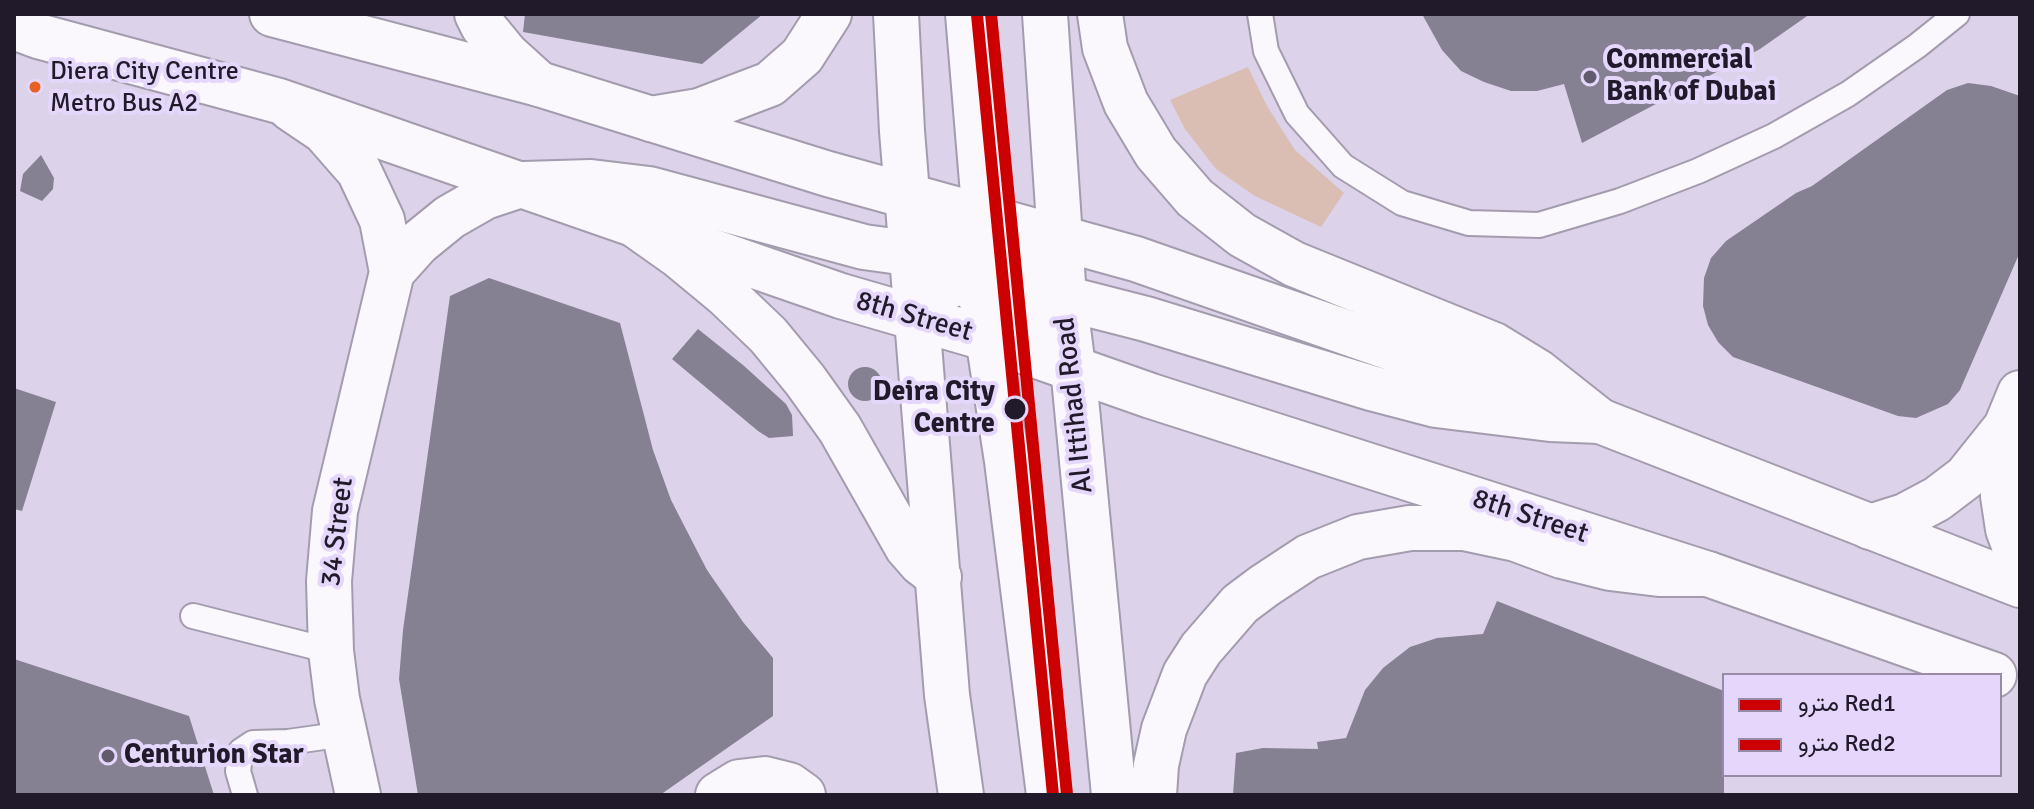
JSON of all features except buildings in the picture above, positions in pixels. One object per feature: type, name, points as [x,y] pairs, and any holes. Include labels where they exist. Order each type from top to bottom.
[{"type":"main road","points":[[477,14],[506,54],[539,84]]},
{"type":"main road","points":[[651,119],[699,111],[770,84],[802,56],[829,14]]},
{"type":"main road","points":[[896,14],[902,131],[947,695],[961,795]]},
{"type":"main road","points":[[968,14],[989,339],[1049,795]]},
{"type":"main road","name":"Al Ittihad Road","points":[[1045,14],[1064,298],[1114,795]]},
{"type":"main road","points":[[1100,14],[1105,48],[1126,103],[1156,153],[1195,198],[1242,235],[1294,264],[1454,326],[1494,345],[1538,372],[1600,421]]},
{"type":"main road","points":[[303,16],[539,84],[828,174],[908,195],[983,257],[1073,367]]},
{"type":"main road","name":"8th Street","points":[[14,27],[279,101],[841,296],[989,339],[1151,396],[1708,574],[1988,673]]},
{"type":"main road","name":"34 Street","points":[[279,101],[324,131],[359,171],[382,220],[392,272],[335,511],[329,581],[331,651],[358,795]]},
{"type":"main road","points":[[524,184],[591,182],[649,189],[864,247],[913,254],[983,257],[1060,239],[1136,259],[1600,421],[2020,585]]},
{"type":"main road","name":"34 Street","points":[[392,272],[418,243],[450,217],[485,197],[524,184]]},
{"type":"main road","points":[[631,222],[679,256],[768,335],[840,429],[907,547],[939,577]]},
{"type":"main road","points":[[983,257],[1064,298],[1146,319],[1371,388],[1436,405],[1550,419],[1600,421]]},
{"type":"main road","points":[[916,317],[933,294],[953,284],[983,257]]},
{"type":"main road","points":[[1870,527],[1905,516],[1937,499],[1966,477],[2013,410]]},
{"type":"main road","points":[[2013,410],[2003,496],[2008,529],[2020,562]]},
{"type":"main road","points":[[1154,795],[1156,765],[1164,729],[1185,674],[1201,649],[1240,604],[1264,586],[1308,557],[1358,537],[1410,528],[1464,528],[1516,539],[1562,556],[1610,568],[1659,574],[1708,574]]},
{"type":"main road","points":[[718,795],[739,782],[765,779],[789,785],[803,795]]},
{"type":"lane","points":[[1260,14],[1266,51],[1297,114],[1343,166],[1402,203],[1469,223],[1539,225],[1620,201],[1698,171],[1774,136],[1848,94],[1957,14]]},
{"type":"lane","points":[[193,616],[331,651]]},
{"type":"lane","points":[[245,795],[238,771],[241,751],[253,743],[288,742],[345,734]]},
{"type":"shaded area","points":[[1248,67],[1267,106],[1295,150],[1344,193],[1321,227],[1255,196],[1216,169],[1185,129],[1170,100]]},
{"type":"metro line","name":"Red1","points":[[991,14],[1067,795]]},
{"type":"metro line","name":"Red2","points":[[977,15],[1053,795]]},
{"type":"place","name":"Commercial Bank of Dubai","points":[[1590,77]]},
{"type":"place","name":"Diera City Centre Metro Bus A2","points":[[35,87]]},
{"type":"place","name":"Deira City Centre","points":[[1015,409]]},
{"type":"place","name":"Centurion Star","points":[[108,756]]}]
